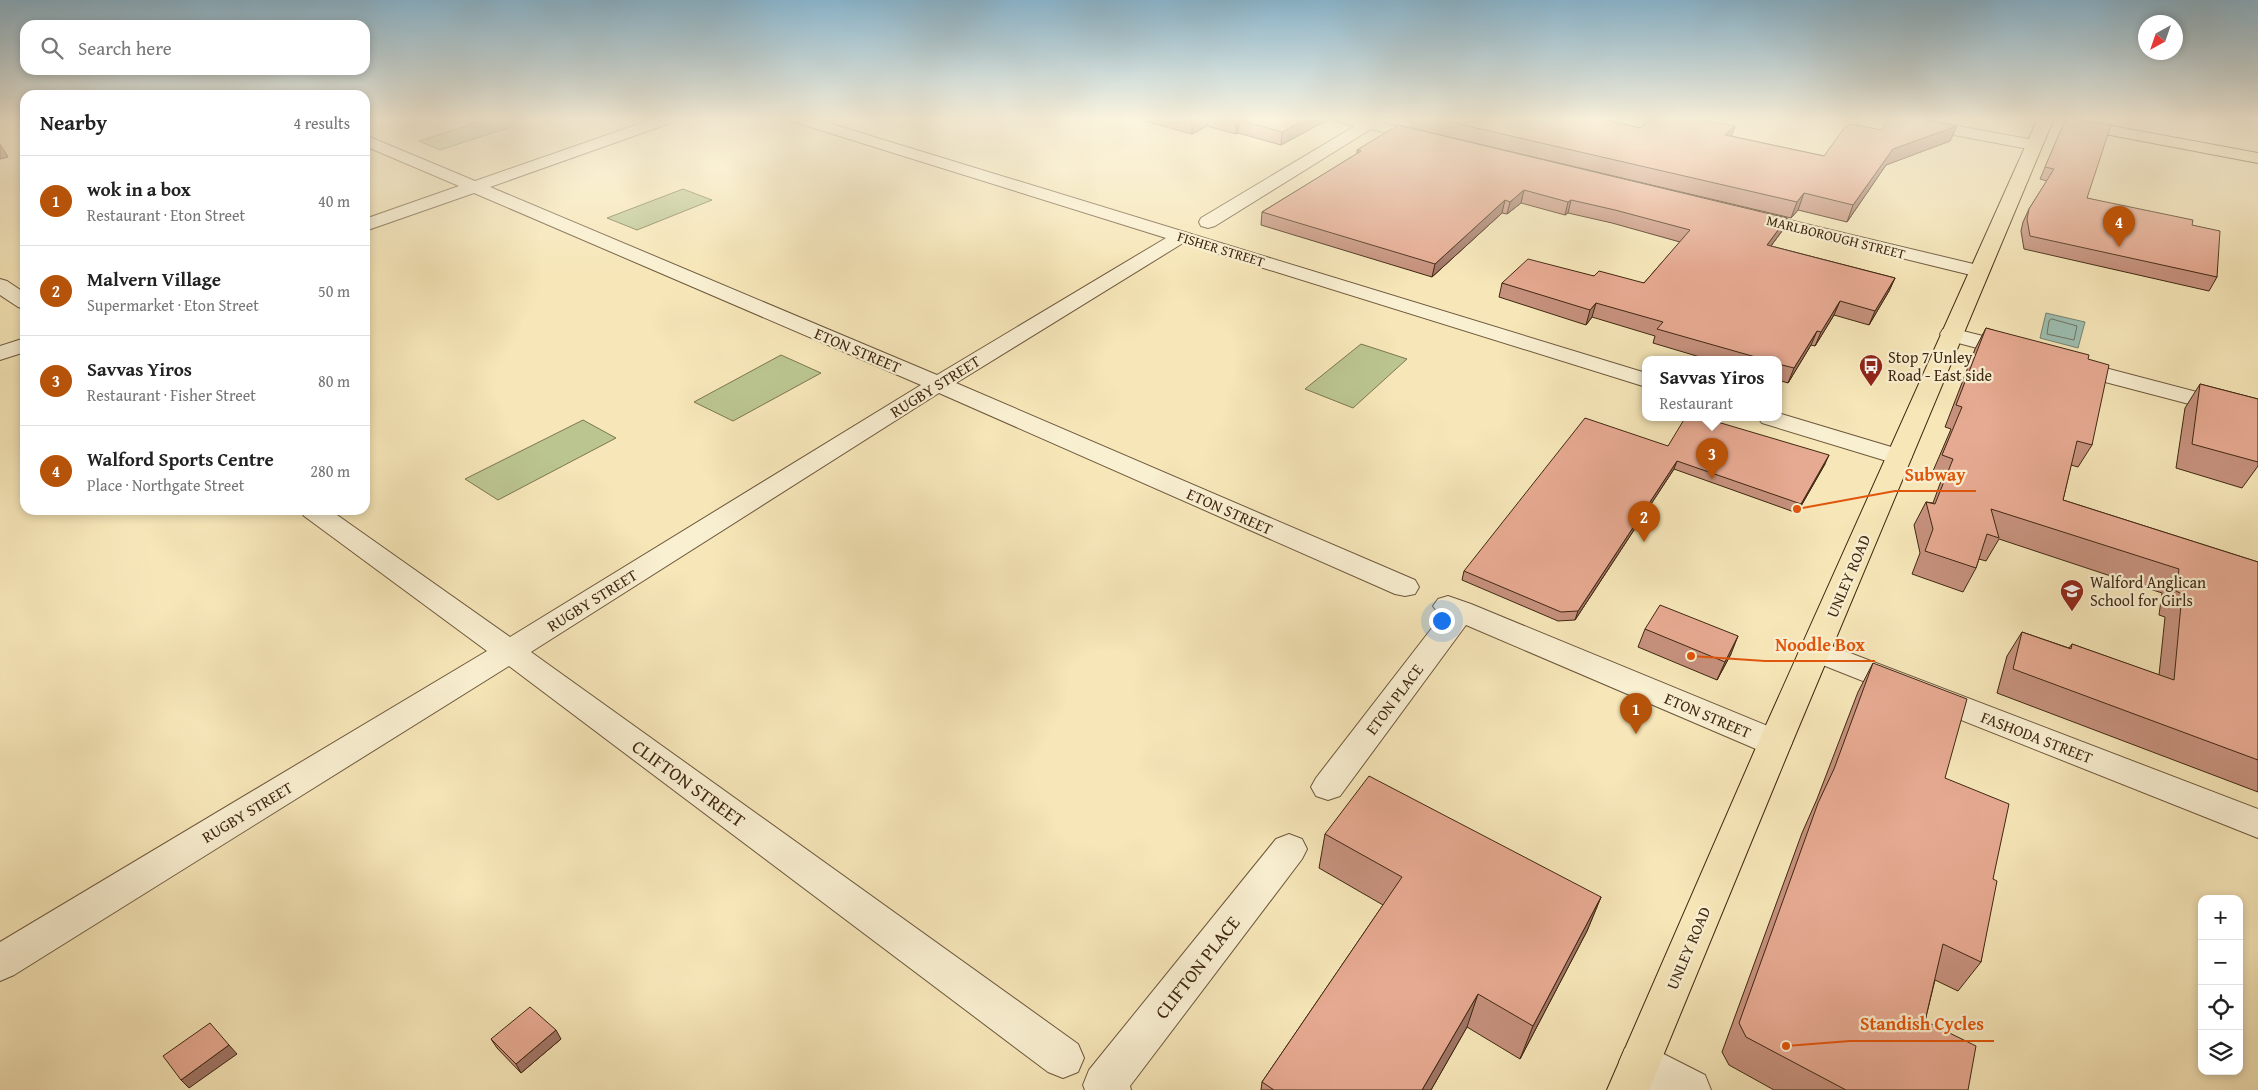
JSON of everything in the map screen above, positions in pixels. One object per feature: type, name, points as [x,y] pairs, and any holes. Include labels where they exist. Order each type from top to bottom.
[{"type":"main road","name":"UNLEY ROAD","points":[[1634,1076],[1775,743],[2024,169]]},
{"type":"street","name":"ETON STREET","points":[[431,169],[938,384],[1405,588]]},
{"type":"street","points":[[370,223],[525,169]]},
{"type":"street","name":"FISHER STREET","points":[[963,169],[1642,379]]},
{"type":"street","points":[[1208,222],[1295,169]]},
{"type":"street","name":"MARLBOROUGH STREET","points":[[1735,212],[1979,271]]},
{"type":"street","name":"RUGBY STREET","points":[[0,963],[510,652],[938,384],[1182,236]]},
{"type":"street","points":[[0,285],[20,299]]},
{"type":"street","points":[[1951,334],[2258,416]]},
{"type":"street","points":[[0,353],[20,347]]},
{"type":"street","points":[[1780,421],[1899,457]]},
{"type":"street","name":"CLIFTON STREET","points":[[320,515],[510,652],[1063,1058]]},
{"type":"street","name":"ETON STREET","points":[[1455,608],[1775,743]]},
{"type":"street","name":"ETON PLACE","points":[[1328,787],[1455,608]]},
{"type":"street","name":"FASHODA STREET","points":[[1816,651],[2258,824]]},
{"type":"street","name":"CLIFTON PLACE","points":[[1107,1088],[1289,849]]},
{"type":"street","points":[[1634,1076],[1690,1090]]},
{"type":"green space","points":[[683,189],[712,200],[637,230],[607,218]]},
{"type":"green space","points":[[1361,344],[1407,359],[1353,408],[1305,389]]},
{"type":"green space","points":[[781,355],[821,373],[733,421],[694,402]]},
{"type":"green space","points":[[583,420],[616,438],[498,500],[465,479]]},
{"type":"water","points":[[2046,313],[2085,322],[2078,348],[2040,338]]},
{"type":"building","points":[[1332,169],[1581,169],[1787,218],[1767,245],[1895,278],[1875,311],[1840,301],[1821,332],[1817,331],[1794,368],[1782,365],[1782,356],[1752,356],[1657,329],[1663,322],[1596,303],[1590,310],[1502,283],[1528,259],[1594,276],[1599,271],[1644,283],[1690,230],[1615,210],[1571,200],[1568,202],[1524,190],[1510,202],[1505,200],[1435,264],[1262,212]]},
{"type":"building","points":[[1653,169],[1879,169],[1853,205],[1804,193],[1797,202]]},
{"type":"building","points":[[2054,169],[2097,169],[2087,198],[2193,220],[2192,225],[2220,231],[2217,277],[2030,236],[2027,219],[2029,209]]},
{"type":"building","points":[[1986,328],[2089,355],[2088,359],[2109,365],[2092,445],[2077,441],[2063,500],[2258,562],[2258,760],[2013,669],[2022,632],[2071,649],[2072,644],[2174,680],[2182,594],[2176,591],[2179,569],[1991,509],[1999,538],[1987,534],[1976,568],[1925,551],[1933,529],[1926,502],[1935,504],[1953,459],[1942,455],[1962,407],[1956,405]]},
{"type":"building","points":[[2200,384],[2258,399],[2258,462],[2192,444]]},
{"type":"building","points":[[1585,418],[1668,446],[1683,421],[1714,421],[1829,455],[1801,504],[1677,461],[1578,611],[1561,612],[1464,571]]},
{"type":"building","points":[[1660,605],[1738,636],[1725,662],[1645,629]]},
{"type":"building","points":[[1873,663],[1967,699],[1945,778],[2009,804],[1993,879],[1997,881],[1981,962],[1943,944],[1925,1021],[1976,1046],[1968,1090],[1846,1090],[1746,1037],[1739,1023],[1818,803],[1834,769]]},
{"type":"building","points":[[1369,776],[1601,897],[1533,1026],[1478,994],[1422,1090],[1274,1090],[1262,1082],[1402,877],[1325,834]]},
{"type":"building","points":[[530,1007],[556,1030],[516,1064],[491,1039]]},
{"type":"building","points":[[210,1023],[229,1045],[181,1080],[163,1056]]},
{"type":"place","name":"Walford Sports Centre","points":[[2119,247]]},
{"type":"place","name":"Stop 7 Unley Road - East side","points":[[1871,387]]},
{"type":"place","name":"Savvas Yiros","points":[[1712,479]]},
{"type":"place","name":"Subway","points":[[1797,509]]},
{"type":"place","name":"Malvern Village","points":[[1644,542]]},
{"type":"place","name":"Walford Anglican School for Girls","points":[[2072,612]]},
{"type":"place","name":"Noodle Box","points":[[1691,656]]},
{"type":"place","name":"wok in a box","points":[[1636,734]]},
{"type":"place","name":"Standish Cycles","points":[[1786,1046]]}]
